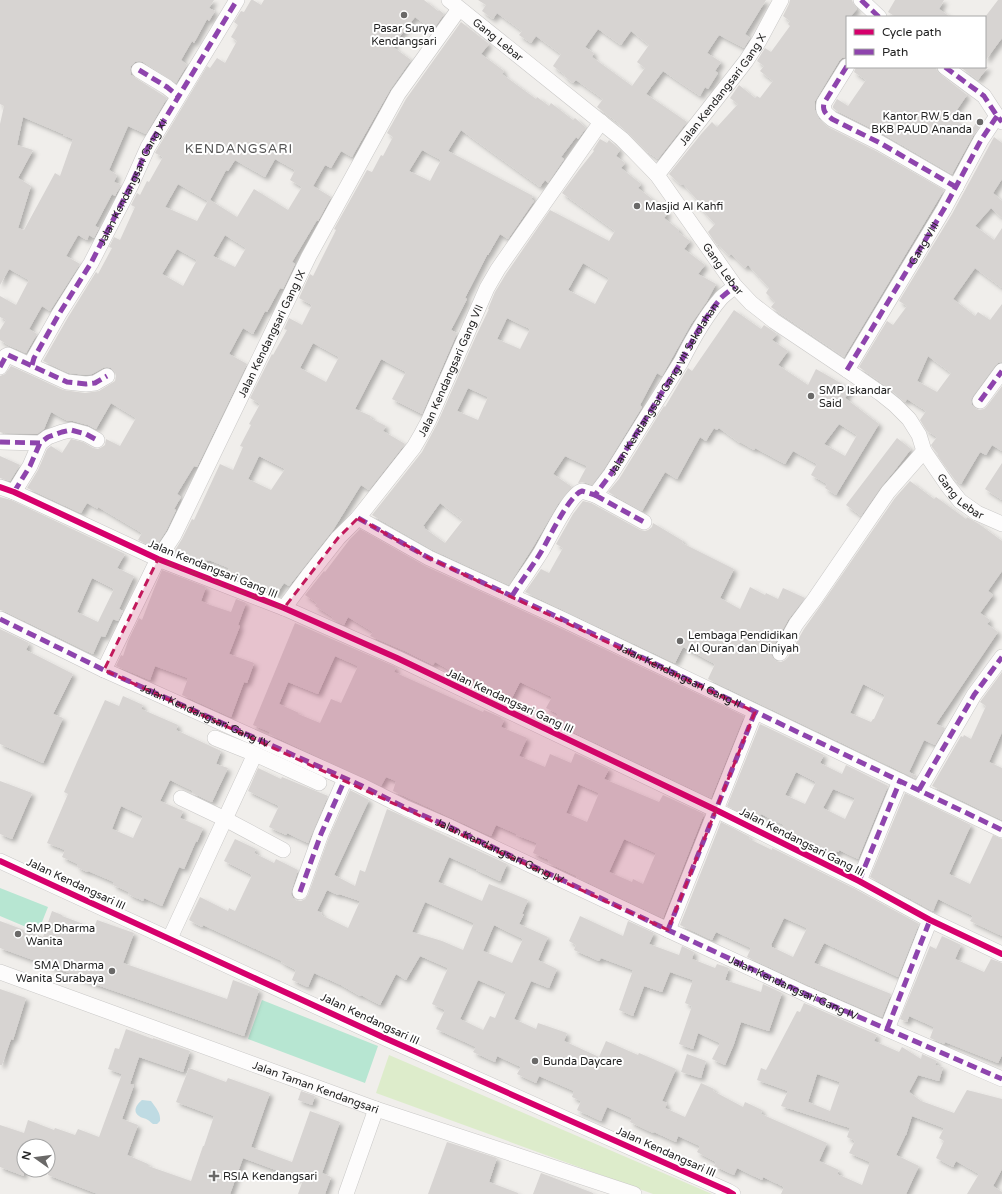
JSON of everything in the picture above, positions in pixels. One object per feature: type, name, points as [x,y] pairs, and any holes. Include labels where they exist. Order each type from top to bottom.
[{"type":"street","name":"Jalan Kendangsari Gang XI","points":[[32,365],[34,358],[58,314],[91,263],[131,185],[148,147],[237,0]]},
{"type":"street","name":"Jalan Kendangsari Gang X","points":[[658,175],[746,61],[759,41],[781,0]]},
{"type":"street","points":[[861,0],[878,16]]},
{"type":"street","name":"Gang Lebar","points":[[454,4],[622,139],[658,175],[735,286],[751,303],[774,322],[847,370],[895,405],[909,419],[919,435],[924,451],[960,501],[977,513],[1002,524]]},
{"type":"street","name":"Jalan Kendangsari Gang IX","points":[[104,670],[158,559],[174,535],[309,256],[398,94],[454,4]]},
{"type":"street","points":[[846,68],[824,103],[823,110],[826,114],[832,119],[880,143],[956,186]]},
{"type":"street","points":[[946,68],[984,96],[999,119]]},
{"type":"street","points":[[139,70],[167,87],[178,96]]},
{"type":"street","name":"Gang VIII","points":[[847,370],[944,209],[981,140],[999,119]]},
{"type":"street","name":"Jalan Kendangsari Gang VII","points":[[284,608],[338,538],[358,518],[414,447],[429,420],[487,288],[498,269],[601,122]]},
{"type":"street","name":"Jalan Kendangsari Gang VII Sekolahan","points":[[595,495],[611,474],[702,326],[722,297],[735,286]]},
{"type":"street","points":[[0,367],[8,355],[67,382],[86,384],[95,383],[107,376]]},
{"type":"street","points":[[980,401],[1002,371]]},
{"type":"street","points":[[14,492],[30,466],[40,443],[48,437],[71,430],[86,434],[97,440]]},
{"type":"street","points":[[0,442],[40,443]]},
{"type":"street","points":[[780,653],[796,624],[888,492],[924,451]]},
{"type":"street","name":"Jalan Kendangsari Gang III","points":[[0,487],[14,492],[158,559],[284,608],[397,658],[716,810],[858,881],[930,920],[1002,954]]},
{"type":"street","points":[[512,596],[576,493],[582,491],[595,495],[644,522]]},
{"type":"street","name":"Jalan Kendangsari Gang II","points":[[358,518],[429,558],[564,620],[1002,830]]},
{"type":"street","name":"Jalan Kendangsari Gang IV","points":[[0,619],[104,670],[406,808],[450,826],[806,994],[1002,1079]]},
{"type":"street","points":[[919,790],[974,695],[1002,657]]},
{"type":"street","points":[[668,930],[755,712]]},
{"type":"street","points":[[215,738],[255,754],[319,783]]},
{"type":"street","points":[[170,938],[255,754]]},
{"type":"street","points":[[300,892],[321,834],[345,779]]},
{"type":"street","points":[[858,881],[900,781]]},
{"type":"street","points":[[181,798],[225,819],[283,850]]},
{"type":"street","name":"Jalan Kendangsari III","points":[[0,861],[387,1039],[733,1194]]},
{"type":"street","points":[[887,1029],[930,920]]},
{"type":"street","name":"Jalan Taman Kendangsari","points":[[0,972],[376,1109],[634,1194]]},
{"type":"street","points":[[346,1194],[376,1109]]},
{"type":"highlighted area","points":[[358,518],[429,558],[755,712],[668,930],[104,670],[158,559],[284,608],[338,538]]},
{"type":"green space","points":[[0,888],[48,907],[38,932],[0,916]]},
{"type":"green space","points":[[262,1000],[378,1046],[365,1083],[248,1039]]},
{"type":"green space","points":[[389,1055],[712,1194],[653,1194],[376,1093]]},
{"type":"water","points":[[142,1100],[151,1101],[156,1108],[160,1118],[160,1121],[157,1124],[153,1124],[149,1120],[140,1117],[137,1114],[136,1108],[138,1103]]},
{"type":"building","points":[[0,0],[214,0],[209,8],[215,11],[209,21],[207,19],[194,43],[192,41],[181,60],[187,65],[176,83],[143,62],[135,62],[131,66],[131,75],[167,98],[146,134],[128,126],[109,170],[117,175],[114,182],[121,185],[115,196],[112,194],[95,226],[99,228],[94,238],[89,235],[87,240],[78,235],[66,256],[80,264],[50,311],[42,306],[29,329],[37,334],[26,353],[0,340],[0,330],[6,320],[0,317],[0,296],[16,305],[29,280],[9,269],[0,285],[0,124],[4,106],[0,104]],"holes":[[[23,117],[73,139],[60,176],[55,173],[24,230],[18,228],[31,186],[18,178],[33,150],[17,145]]]},
{"type":"building","points":[[251,0],[261,5],[264,0],[424,0],[444,14],[433,30],[415,17],[394,44],[393,47],[411,60],[390,90],[352,157],[341,151],[331,168],[325,165],[313,186],[331,197],[318,221],[317,220],[292,262],[295,264],[283,289],[280,288],[267,312],[265,311],[253,334],[243,328],[229,354],[247,364],[197,467],[194,466],[177,494],[181,497],[174,509],[176,510],[166,531],[155,548],[138,540],[142,533],[98,507],[98,509],[87,503],[81,513],[27,488],[38,470],[47,449],[51,446],[62,453],[71,439],[83,442],[93,448],[98,449],[105,445],[106,439],[120,446],[136,418],[111,403],[96,429],[88,425],[68,421],[51,412],[44,429],[37,434],[3,433],[0,432],[0,376],[5,374],[11,366],[63,390],[85,393],[99,391],[115,381],[115,372],[111,368],[103,368],[92,374],[86,375],[69,373],[43,361],[96,272],[98,274],[112,248],[109,247],[114,237],[120,240],[135,207],[131,205],[137,193],[140,195],[147,181],[149,182],[163,157],[155,153],[156,151],[207,66],[210,68],[217,58],[225,63],[237,41],[231,37],[238,25],[234,22],[241,11],[244,12]],"holes":[[[275,159],[295,170],[290,180],[302,187],[288,210],[254,189],[237,217],[210,200],[226,170],[228,171],[235,160],[265,177]],[[178,184],[208,201],[197,221],[165,207]],[[225,235],[246,248],[235,267],[213,256]],[[177,249],[197,260],[183,286],[162,274]]]},
{"type":"building","points":[[478,0],[766,0],[745,34],[750,38],[744,48],[719,35],[707,53],[721,62],[715,71],[718,73],[708,89],[705,87],[700,96],[663,71],[646,94],[687,122],[658,159],[646,151],[619,125],[620,124],[597,107],[603,99],[576,80],[573,83],[553,66],[561,54],[536,36],[531,43],[519,35],[522,31],[497,13],[493,19],[482,11],[486,5]],"holes":[[[598,29],[621,45],[631,31],[649,45],[637,62],[645,68],[632,86],[592,57],[594,53],[585,47]]]},
{"type":"building","points":[[790,0],[852,0],[857,9],[851,16],[846,16],[846,57],[842,58],[839,61],[815,101],[815,110],[819,119],[828,127],[876,151],[944,190],[844,357],[771,307],[775,302],[766,293],[769,288],[748,265],[745,268],[731,254],[729,256],[718,244],[717,245],[708,232],[715,224],[697,204],[699,202],[683,184],[681,185],[669,174],[712,122],[717,127],[738,104],[730,98],[739,85],[755,98],[757,96],[760,98],[773,81],[760,71],[764,66],[757,61],[765,48],[771,52],[790,26],[788,24],[790,21],[783,16]]},
{"type":"building","points":[[895,0],[944,0],[939,9],[949,16],[894,16],[888,12]]},
{"type":"building","points":[[998,0],[1002,0],[1002,38],[986,60],[986,16]]},
{"type":"building","points":[[461,22],[489,44],[481,54],[504,71],[502,74],[536,99],[537,97],[549,106],[551,103],[573,120],[575,118],[586,128],[578,139],[576,137],[561,157],[564,159],[548,183],[545,180],[540,187],[461,130],[448,151],[533,196],[531,199],[534,201],[508,239],[500,234],[487,255],[465,298],[467,299],[451,330],[457,333],[422,414],[392,399],[406,372],[381,359],[355,409],[371,416],[370,418],[386,426],[383,431],[405,444],[369,490],[361,485],[333,530],[289,586],[284,583],[276,595],[262,590],[253,583],[252,586],[227,576],[229,568],[209,560],[207,560],[203,567],[172,555],[192,519],[194,520],[220,464],[233,470],[243,447],[240,446],[251,425],[249,424],[260,404],[250,398],[272,354],[273,355],[287,330],[284,329],[289,318],[302,325],[312,305],[299,298],[310,274],[313,276],[336,230],[334,229],[367,170],[372,172],[381,155],[383,156],[393,137],[387,133],[406,99]],"holes":[[[422,150],[441,160],[430,181],[409,171]],[[313,343],[339,357],[326,382],[300,368]],[[259,456],[285,469],[271,490],[248,479]]]},
{"type":"building","points":[[988,67],[978,80],[961,68]]},
{"type":"building","points":[[856,68],[936,68],[940,74],[967,95],[952,117],[971,131],[976,123],[980,126],[952,174],[885,135],[833,108],[837,99],[848,106],[866,80],[854,72]]},
{"type":"building","points":[[994,137],[1002,143],[1002,179],[993,193],[1002,201],[1002,218],[991,208],[975,226],[994,240],[1002,228],[1002,288],[975,268],[953,299],[975,316],[978,312],[990,320],[1002,304],[1002,362],[995,366],[971,400],[972,405],[975,408],[979,410],[984,409],[1002,386],[1002,451],[992,445],[986,455],[980,452],[961,484],[955,480],[931,445],[937,437],[927,431],[920,420],[926,411],[907,399],[905,402],[886,386],[859,367],[887,321],[893,325],[907,306],[899,301],[952,214]],"holes":[[[928,356],[951,373],[937,392],[917,381]]]},
{"type":"building","points":[[600,139],[607,143],[609,140],[620,150],[616,156],[625,163],[621,168],[641,184],[638,188],[668,213],[664,218],[679,230],[678,232],[690,241],[684,249],[705,265],[698,274],[716,284],[707,301],[691,324],[662,376],[657,373],[640,405],[642,407],[604,469],[592,485],[584,482],[578,483],[587,466],[565,456],[553,474],[572,487],[558,504],[509,585],[433,550],[372,515],[422,452],[437,424],[489,309],[495,292],[550,210],[609,241],[615,231],[562,193],[594,151],[593,150]],"holes":[[[583,263],[609,278],[595,304],[568,290]],[[507,318],[530,329],[520,349],[497,339]],[[468,388],[488,397],[478,420],[457,411]],[[440,503],[463,520],[445,543],[423,526]]]},
{"type":"building","points":[[734,310],[761,329],[764,325],[777,334],[772,340],[788,351],[778,365],[808,385],[816,369],[851,389],[845,398],[879,424],[836,495],[825,488],[827,484],[811,475],[817,464],[793,451],[785,464],[755,448],[754,450],[740,443],[719,428],[717,430],[714,428],[706,441],[700,437],[677,479],[665,472],[642,511],[608,492],[619,479],[688,368],[692,371]],"holes":[[[839,424],[857,435],[845,456],[824,444]]]},
{"type":"building","points":[[897,438],[911,449],[881,487],[861,516],[846,505]]},
{"type":"building","points":[[0,456],[20,465],[10,481],[0,478]]},
{"type":"building","points":[[1002,463],[1002,500],[985,489]]},
{"type":"building","points":[[910,481],[934,499],[936,497],[966,519],[967,517],[979,524],[1002,541],[1002,571],[988,591],[993,595],[980,613],[990,620],[987,624],[998,632],[936,724],[945,728],[935,745],[924,740],[909,772],[917,776],[915,778],[708,679],[715,664],[683,647],[675,663],[525,592],[541,569],[549,573],[563,548],[556,544],[573,514],[583,501],[591,503],[640,530],[648,530],[652,527],[653,523],[683,541],[682,543],[734,569],[720,598],[740,609],[750,587],[765,595],[766,593],[778,599],[783,588],[805,598],[788,620],[772,649],[771,654],[773,658],[776,661],[781,662],[788,657],[804,629],[895,498]],"holes":[[[863,684],[885,695],[874,719],[871,722],[850,713]]]},
{"type":"building","points":[[0,497],[11,500],[125,554],[117,568],[134,576],[119,609],[123,611],[118,621],[113,619],[105,637],[101,636],[93,654],[0,610]],"holes":[[[92,578],[114,589],[98,622],[77,612]]]},
{"type":"building","points":[[360,529],[425,566],[560,628],[744,716],[711,798],[554,723],[558,714],[546,708],[552,697],[520,682],[510,702],[498,696],[499,692],[473,678],[471,682],[435,662],[433,665],[370,636],[373,632],[348,617],[344,625],[331,619],[333,617],[315,606],[317,603],[305,595],[350,539]]},
{"type":"building","points":[[162,570],[206,587],[201,601],[210,605],[231,612],[236,599],[246,603],[238,625],[240,626],[229,654],[254,663],[247,683],[244,682],[231,717],[182,695],[188,678],[155,666],[150,680],[116,666],[121,655],[123,656],[128,641],[139,618],[142,620]]},
{"type":"building","points":[[295,623],[396,667],[394,672],[483,712],[484,710],[502,718],[501,719],[504,720],[501,727],[527,738],[519,756],[545,767],[550,754],[571,763],[575,753],[609,769],[604,779],[659,802],[663,795],[704,814],[663,918],[548,863],[549,860],[533,853],[537,843],[496,825],[491,836],[393,791],[396,781],[386,777],[381,786],[269,734],[270,732],[253,725]],"holes":[[[335,656],[358,666],[341,703],[331,699],[320,723],[279,704],[288,682],[318,694]],[[578,784],[599,793],[587,822],[566,813]],[[624,839],[656,853],[643,884],[633,879],[632,882],[609,872]]]},
{"type":"building","points":[[0,629],[29,643],[26,650],[73,674],[53,714],[63,718],[43,763],[0,744]]},
{"type":"building","points":[[1002,672],[1002,732],[989,762],[1002,768],[1002,820],[932,786],[961,736],[963,737],[964,735],[971,739],[986,706],[980,702]]},
{"type":"building","points":[[123,696],[143,705],[141,709],[178,725],[176,730],[221,751],[216,764],[228,768],[212,802],[192,793],[193,791],[170,780],[160,801],[183,811],[180,818],[203,828],[184,869],[179,867],[162,906],[144,898],[143,901],[128,894],[129,892],[113,885],[114,882],[77,867],[78,864],[62,857],[65,850],[47,843],[68,794],[64,792],[105,700],[119,706]],"holes":[[[121,806],[143,816],[133,838],[112,829]]]},
{"type":"building","points":[[760,724],[824,755],[820,763],[842,774],[846,765],[888,786],[858,859],[839,850],[833,858],[780,832],[784,825],[761,814],[757,821],[727,806]],"holes":[[[796,772],[816,782],[805,804],[785,795]],[[833,789],[855,798],[845,819],[823,808]]]},
{"type":"building","points":[[258,768],[281,779],[282,777],[328,796],[308,843],[287,833],[286,835],[269,827],[279,806],[248,791]]},
{"type":"building","points":[[0,781],[32,793],[12,839],[0,834]]},
{"type":"building","points":[[350,790],[369,800],[334,875],[355,886],[360,870],[365,872],[387,809],[507,864],[500,881],[449,857],[438,882],[482,901],[489,884],[528,900],[519,924],[548,937],[538,960],[557,969],[549,988],[531,981],[514,1019],[536,1029],[538,1023],[567,1033],[564,1041],[599,1057],[606,1041],[676,1069],[662,1101],[667,1103],[665,1108],[685,1117],[701,1083],[714,1089],[713,1091],[743,1107],[745,1102],[762,1110],[761,1114],[827,1143],[819,1161],[839,1170],[837,1174],[862,1185],[870,1162],[849,1153],[855,1141],[847,1137],[850,1128],[781,1106],[788,1091],[757,1080],[761,1068],[766,1070],[797,1011],[800,1012],[804,1003],[877,1035],[874,1041],[899,1052],[902,1047],[921,1059],[922,1054],[937,1061],[935,1065],[943,1067],[939,1081],[918,1075],[909,1092],[921,1101],[954,1113],[967,1090],[1002,1099],[1002,1169],[993,1186],[1002,1192],[1002,1194],[967,1194],[979,1174],[956,1161],[953,1167],[936,1158],[944,1141],[939,1138],[944,1128],[912,1116],[906,1135],[896,1155],[919,1166],[906,1194],[781,1194],[784,1187],[763,1177],[762,1180],[737,1168],[734,1175],[714,1166],[716,1162],[697,1152],[700,1146],[678,1136],[676,1142],[654,1132],[653,1133],[630,1122],[632,1118],[607,1107],[601,1121],[577,1110],[581,1101],[572,1097],[574,1091],[539,1076],[536,1083],[517,1074],[521,1067],[497,1056],[495,1062],[473,1052],[476,1047],[436,1029],[445,1010],[432,1004],[448,968],[420,956],[406,980],[396,974],[380,1005],[314,973],[308,987],[292,980],[296,970],[281,962],[282,961],[189,920],[200,897],[228,911],[229,908],[235,911],[252,875],[224,861],[235,839],[256,849],[254,853],[274,863],[276,859],[298,870],[291,894],[297,901],[301,901],[308,895],[329,837]],"holes":[[[327,890],[338,895],[339,894],[360,901],[348,928],[321,915],[322,913],[317,911]],[[425,902],[474,923],[463,950],[442,941],[412,932]],[[494,925],[523,939],[512,963],[483,951]],[[478,980],[506,992],[495,1018],[490,1016],[483,1030],[460,1019]],[[817,1074],[840,1082],[830,1111],[808,1102]]]},
{"type":"building","points":[[905,793],[971,825],[949,874],[970,884],[993,835],[1002,839],[1002,936],[970,921],[973,916],[938,899],[933,911],[870,877]]},
{"type":"building","points":[[721,822],[750,837],[749,839],[772,850],[772,848],[855,889],[919,924],[898,977],[824,943],[814,963],[891,994],[882,1017],[747,957],[751,948],[716,932],[712,940],[680,925]],"holes":[[[784,918],[807,928],[793,957],[772,947],[771,945]]]},
{"type":"building","name":"SMA Dharma Wanita Surabaya","points":[[52,911],[94,928],[97,920],[134,933],[123,963],[227,999],[233,980],[259,990],[244,1036],[77,978],[77,976],[0,948],[0,921],[43,937]]},
{"type":"building","points":[[580,916],[623,936],[628,921],[654,933],[649,944],[679,955],[682,946],[694,952],[692,959],[715,968],[717,964],[729,968],[725,980],[761,992],[763,984],[782,993],[769,1031],[741,1022],[725,1065],[712,1059],[720,1043],[698,1033],[693,1049],[679,1044],[692,1006],[685,1003],[693,980],[670,972],[662,992],[644,986],[633,1016],[619,1010],[633,970],[601,958],[599,961],[574,950],[576,945],[569,941]]},
{"type":"building","points":[[942,936],[961,945],[955,959],[984,972],[991,959],[1002,963],[1002,1055],[998,1063],[945,1042],[944,1044],[930,1038],[934,1027],[909,1016],[907,1022],[900,1019],[930,946],[936,949]]},
{"type":"building","points":[[0,989],[26,998],[13,1040],[11,1039],[2,1065],[0,1065]]},
{"type":"building","points":[[126,1029],[190,1051],[183,1072],[139,1057],[130,1084],[134,1085],[122,1119],[138,1125],[127,1155],[148,1164],[148,1166],[191,1181],[214,1116],[176,1102],[189,1068],[226,1082],[228,1078],[270,1093],[251,1147],[292,1162],[310,1111],[340,1122],[322,1173],[331,1177],[325,1194],[298,1194],[303,1180],[243,1158],[230,1194],[98,1194],[56,1178],[56,1138],[16,1138],[16,1173],[0,1167],[0,1125],[24,1133],[28,1120],[54,1130],[55,1128],[75,1135],[78,1129],[99,1137],[122,1074],[108,1069],[115,1048],[119,1049]]},
{"type":"building","points":[[687,1054],[706,1061],[701,1078],[681,1072]]},
{"type":"building","points":[[301,1091],[315,1096],[312,1105],[298,1100]]},
{"type":"building","points":[[447,1142],[497,1158],[489,1182],[518,1194],[428,1194]]},
{"type":"building","points":[[541,1173],[593,1193],[593,1194],[533,1194]]},
{"type":"marked path","points":[[32,365],[34,358],[59,314],[91,263],[131,185],[148,147],[237,0]]},
{"type":"marked path","points":[[861,0],[878,16]]},
{"type":"marked path","points":[[846,68],[824,103],[824,110],[826,114],[832,119],[880,143],[956,187]]},
{"type":"marked path","points":[[946,68],[984,96],[1002,122]]},
{"type":"marked path","points":[[139,70],[167,87],[178,96]]},
{"type":"marked path","points":[[847,370],[944,209],[981,140],[997,116]]},
{"type":"marked path","points":[[512,596],[541,552],[571,500],[582,491],[595,495],[611,474],[681,362],[704,321],[721,298],[735,286]]},
{"type":"marked path","points":[[0,367],[8,355],[67,382],[86,384],[95,383],[107,376]]},
{"type":"marked path","points":[[980,401],[1002,371]]},
{"type":"marked path","points":[[0,442],[40,443],[48,437],[71,430],[86,434],[97,440]]},
{"type":"marked path","points":[[14,492],[30,466],[40,443]]},
{"type":"marked path","points":[[595,495],[644,522]]},
{"type":"marked path","points":[[358,518],[429,558],[564,620],[1002,830]]},
{"type":"marked path","points":[[0,619],[104,670],[360,785],[406,808],[450,827],[806,994],[1002,1079]]},
{"type":"marked path","points":[[919,790],[974,695],[1002,657]]},
{"type":"marked path","points":[[668,930],[755,712]]},
{"type":"marked path","points":[[300,892],[321,834],[345,779]]},
{"type":"marked path","points":[[859,881],[900,781]]},
{"type":"marked path","points":[[887,1029],[930,920]]},
{"type":"cycle path","points":[[0,487],[14,492],[158,559],[284,608],[397,658],[716,810],[859,881],[930,920],[1002,954]]},
{"type":"cycle path","points":[[0,861],[387,1039],[733,1194]]},
{"type":"place","name":"Pasar Surya Kendangsari","points":[[404,15]]},
{"type":"place","name":"Kantor RW 5 dan BKB PAUD Ananda","points":[[980,122]]},
{"type":"place","name":"Masjid Al Kahfi","points":[[637,206]]},
{"type":"place","name":"SMP Iskandar Said","points":[[811,396]]},
{"type":"place","name":"Lembaga Pendidikan Al Quran dan Diniyah","points":[[680,641]]},
{"type":"place","name":"SMP Dharma Wanita","points":[[18,934]]},
{"type":"place","name":"SMA Dharma Wanita Surabaya","points":[[112,971]]},
{"type":"place","name":"Bunda Daycare","points":[[535,1061]]},
{"type":"place","name":"RSIA Kendangsari","points":[[214,1176]]},
{"type":"district","name":"KENDANGSARI","points":[[239,149]]}]
